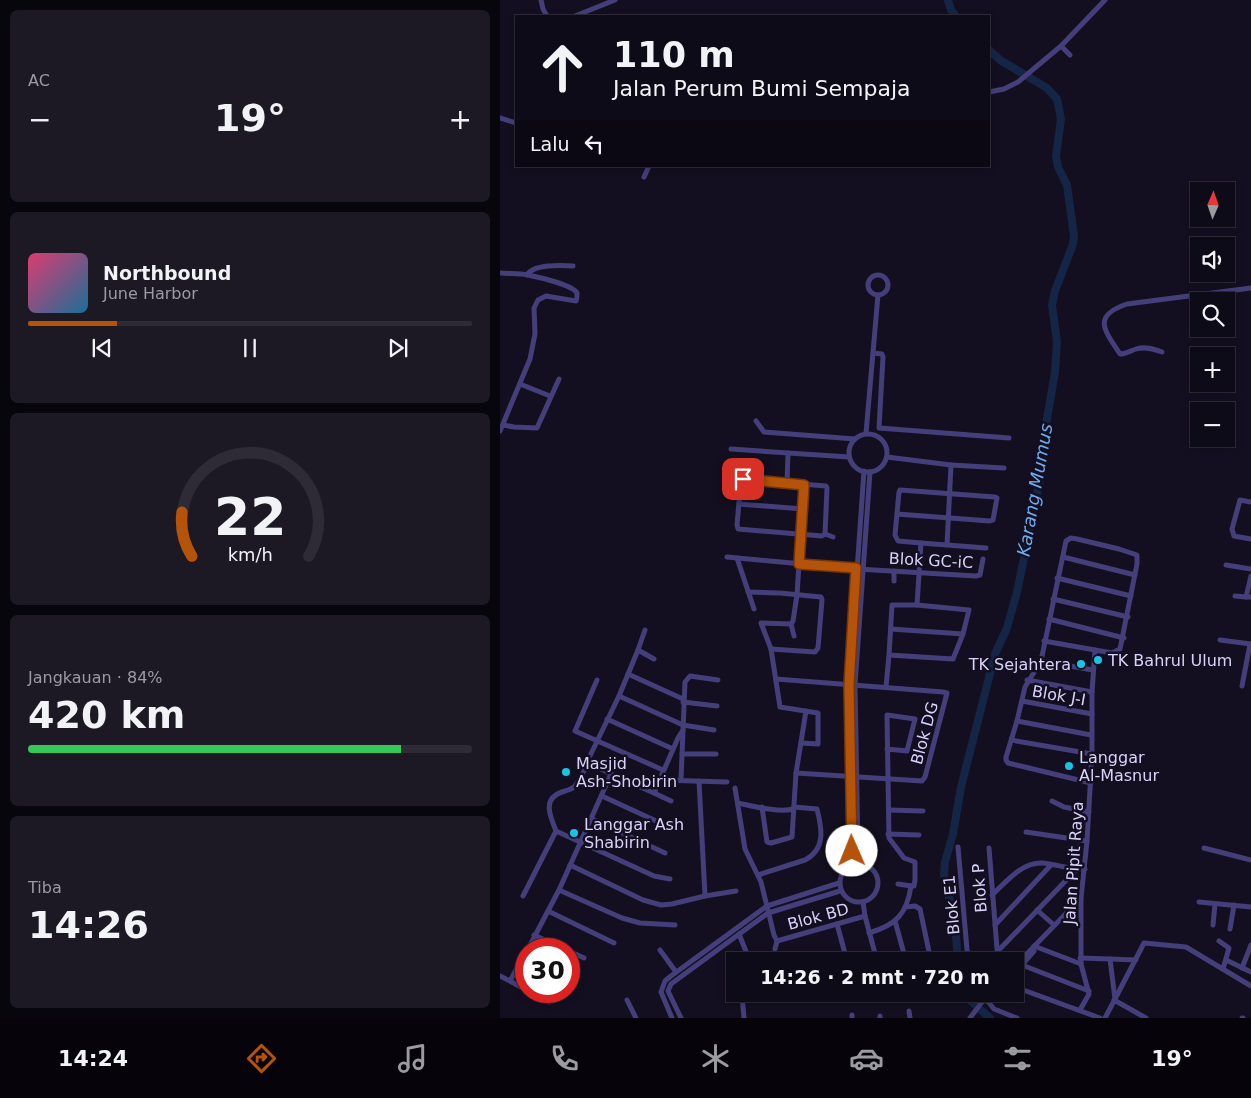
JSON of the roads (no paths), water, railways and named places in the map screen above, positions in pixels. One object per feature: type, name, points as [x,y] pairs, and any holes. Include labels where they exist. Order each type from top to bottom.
[{"type":"street","points":[[541,0],[542,9],[546,15]]},
{"type":"street","points":[[577,15],[615,0]]},
{"type":"street","points":[[990,92],[1004,89],[1018,82],[1042,63],[1105,0]]},
{"type":"street","points":[[1061,46],[1070,55]]},
{"type":"street","points":[[500,118],[515,123]]},
{"type":"street","points":[[644,177],[649,167]]},
{"type":"street","points":[[527,275],[530,270],[538,268],[573,266]]},
{"type":"street","points":[[500,273],[527,275],[571,287],[577,294],[576,302],[546,296],[538,300],[534,308],[535,334],[532,353],[500,431]]},
{"type":"street","points":[[879,275],[886,278],[889,286],[885,293],[878,295],[870,292],[868,284],[872,277],[879,275]]},
{"type":"street","points":[[1162,352],[1142,348],[1120,354],[1107,335],[1104,326],[1106,319],[1114,310],[1127,304],[1251,288]]},
{"type":"street","points":[[866,433],[878,295]]},
{"type":"street","points":[[873,353],[882,354],[879,428],[1009,438]]},
{"type":"street","points":[[503,425],[536,428],[559,379]]},
{"type":"street","points":[[520,384],[550,396]]},
{"type":"street","points":[[756,421],[764,432],[855,439]]},
{"type":"street","points":[[866,433],[873,434],[884,442],[887,448],[887,458],[882,466],[867,472],[855,466],[849,457],[851,444],[855,439],[866,433]]},
{"type":"street","points":[[731,449],[849,457]]},
{"type":"street","points":[[787,483],[788,453]]},
{"type":"street","points":[[887,458],[1004,468]]},
{"type":"street","points":[[947,545],[951,464]]},
{"type":"street","points":[[867,472],[856,568],[849,685],[854,777],[858,852],[865,865],[874,871],[878,881],[876,892],[868,900],[858,902],[848,899],[840,891],[839,882],[840,876],[848,867],[852,851],[854,777],[855,685],[864,569],[867,472]]},
{"type":"street","points":[[823,535],[827,488],[824,486],[743,479],[740,481],[737,528],[740,530],[833,537]]},
{"type":"street","points":[[794,636],[791,624],[797,594],[804,485]]},
{"type":"street","points":[[897,514],[993,520],[997,502],[995,497],[900,490],[897,514],[895,535],[896,540],[986,548]]},
{"type":"street","points":[[1251,502],[1240,500],[1232,529],[1234,536],[1251,539]]},
{"type":"street","points":[[738,504],[803,509]]},
{"type":"street","points":[[1044,641],[1117,652],[1124,638],[1137,555],[1071,538],[1066,541],[1044,641],[1041,660],[1027,680],[1006,757],[1006,762],[1091,782]]},
{"type":"street","points":[[917,605],[922,543]]},
{"type":"street","name":"Blok GC-iC","points":[[727,557],[864,569],[979,576],[983,559]]},
{"type":"street","points":[[1062,557],[1135,575]]},
{"type":"street","points":[[737,558],[754,609]]},
{"type":"street","points":[[1226,565],[1251,569]]},
{"type":"street","points":[[894,571],[894,581]]},
{"type":"street","points":[[1235,596],[1248,595],[1251,576]]},
{"type":"street","points":[[1058,578],[1132,596]]},
{"type":"street","points":[[748,592],[821,597],[818,648],[816,652],[771,649]]},
{"type":"street","points":[[1053,599],[1128,617]]},
{"type":"street","points":[[776,679],[886,687],[892,605],[968,609],[969,614],[953,659],[889,655]]},
{"type":"street","points":[[1049,619],[1124,638]]},
{"type":"street","points":[[791,624],[761,623],[771,649],[780,708],[818,713],[818,744],[801,744]]},
{"type":"street","points":[[891,629],[963,634]]},
{"type":"street","points":[[523,896],[556,831],[549,810],[550,802],[555,795],[576,785],[619,696],[645,630]]},
{"type":"street","points":[[1220,640],[1250,644],[1242,686]]},
{"type":"street","points":[[638,650],[654,658]]},
{"type":"street","name":"Jalan Pipit Raya","points":[[1089,991],[1081,960],[1081,898],[1091,782],[1092,692],[1095,650]]},
{"type":"street","points":[[1041,660],[1094,670]]},
{"type":"street","points":[[628,674],[683,700],[717,706]]},
{"type":"street","points":[[681,780],[683,700],[687,678],[690,676],[718,680]]},
{"type":"street","points":[[597,680],[575,729],[577,732],[663,770]]},
{"type":"street","points":[[1027,680],[1092,692]]},
{"type":"street","name":"Blok DG","points":[[886,687],[946,693],[924,777],[920,781],[889,779]]},
{"type":"street","points":[[619,696],[683,728],[714,730]]},
{"type":"street","name":"Blok J-I","points":[[1022,701],[1092,714]]},
{"type":"street","points":[[762,807],[767,842],[771,843],[792,837],[796,773],[806,711]]},
{"type":"street","points":[[869,933],[882,929],[895,921],[906,907],[911,886],[914,886],[915,880],[915,862],[904,858],[890,840],[888,834],[889,779],[887,748],[887,716],[915,719],[907,751],[887,748]]},
{"type":"street","points":[[608,719],[673,749]]},
{"type":"street","points":[[1017,722],[1091,735]]},
{"type":"street","points":[[654,793],[683,728]]},
{"type":"street","points":[[1012,737],[1016,741],[1092,754]]},
{"type":"street","points":[[682,754],[716,754]]},
{"type":"street","points":[[588,763],[671,801]]},
{"type":"street","points":[[796,773],[889,779]]},
{"type":"street","points":[[533,938],[559,890],[612,774]]},
{"type":"street","points":[[660,780],[727,782]]},
{"type":"street","points":[[699,781],[705,896]]},
{"type":"street","points":[[735,788],[746,852],[758,876],[767,906],[777,941],[775,949]]},
{"type":"street","points":[[602,796],[669,827]]},
{"type":"street","points":[[1052,802],[1064,807],[1089,812]]},
{"type":"street","points":[[738,803],[762,807],[817,809],[820,828],[818,850],[805,860],[758,876]]},
{"type":"street","points":[[889,810],[923,811]]},
{"type":"street","points":[[592,819],[665,853]]},
{"type":"street","points":[[556,831],[654,876],[670,878]]},
{"type":"street","points":[[1026,832],[1087,841]]},
{"type":"street","points":[[888,834],[920,835]]},
{"type":"street","name":"Blok E1","points":[[958,847],[967,952]]},
{"type":"street","name":"Blok P","points":[[989,848],[997,952]]},
{"type":"street","points":[[1204,848],[1251,860]]},
{"type":"street","points":[[992,895],[1022,868],[1041,863],[1076,870],[1085,869]]},
{"type":"street","points":[[848,867],[857,864],[865,865]]},
{"type":"street","points":[[995,926],[1052,865]]},
{"type":"street","points":[[570,866],[654,903],[672,904],[736,891]]},
{"type":"street","points":[[997,952],[1076,870]]},
{"type":"street","points":[[672,1018],[661,992],[665,981],[676,972],[767,906],[839,882]]},
{"type":"street","points":[[898,884],[911,886]]},
{"type":"street","points":[[559,890],[622,918],[640,923],[674,925]]},
{"type":"street","points":[[681,1018],[668,991],[669,987],[768,913],[840,891]]},
{"type":"street","points":[[1024,963],[1054,925],[1081,898]]},
{"type":"street","points":[[863,902],[874,952]]},
{"type":"street","points":[[1199,902],[1251,907]]},
{"type":"street","points":[[1213,924],[1215,904]]},
{"type":"street","points":[[1230,929],[1234,905]]},
{"type":"street","points":[[906,907],[915,906],[920,909],[928,952]]},
{"type":"street","points":[[1037,910],[1054,925]]},
{"type":"street","points":[[548,911],[614,943]]},
{"type":"street","name":"Blok BD","points":[[777,941],[865,916]]},
{"type":"street","points":[[895,921],[904,952]]},
{"type":"street","points":[[837,924],[845,952]]},
{"type":"street","points":[[739,934],[746,952]]},
{"type":"street","points":[[534,935],[540,938]]},
{"type":"street","points":[[1219,940],[1229,948],[1223,969]]},
{"type":"street","points":[[1104,1018],[1143,944],[1146,943],[1184,946],[1251,986]]},
{"type":"street","points":[[1242,968],[1251,945]]},
{"type":"street","points":[[1036,946],[1081,960],[1136,960]]},
{"type":"street","points":[[1024,957],[1036,946]]},
{"type":"street","points":[[660,950],[676,972]]},
{"type":"street","points":[[580,956],[584,958]]},
{"type":"street","points":[[1110,959],[1114,999],[1138,1016],[1146,1018]]},
{"type":"street","points":[[1226,960],[1251,972]]},
{"type":"street","points":[[1024,967],[1089,991],[1088,999],[1080,1010]]},
{"type":"street","points":[[510,981],[515,973]]},
{"type":"street","points":[[500,976],[515,984]]},
{"type":"street","points":[[1024,990],[1100,1018]]},
{"type":"street","points":[[628,1000],[636,1018]]},
{"type":"street","points":[[743,1002],[744,1018]]},
{"type":"street","points":[[970,1018],[982,1002]]},
{"type":"street","points":[[988,1002],[994,1009],[1017,1018]]},
{"type":"street","points":[[909,1010],[910,1018]]},
{"type":"waterway","name":"Karang Mumus","points":[[948,0],[951,10],[955,15]]},
{"type":"waterway","name":"Karang Mumus","points":[[957,952],[955,924],[944,875],[945,862],[953,834],[961,787],[995,654],[1007,628],[1017,592],[1043,465],[1045,431],[1055,372],[1057,342],[1052,305],[1074,236],[1067,185],[1058,167],[1056,156],[1061,119],[1057,99],[1047,88],[1000,60],[990,51]]},
{"type":"waterway","name":"Karang Mumus","points":[[972,1002],[990,1018]]},
{"type":"place","name":"TK Bahrul Ulum","points":[[1098,660]]},
{"type":"place","name":"TK Sejahtera","points":[[1081,664]]},
{"type":"place","name":"Langgar Al-Masnur","points":[[1069,766]]},
{"type":"place","name":"Masjid Ash-Shobirin","points":[[566,772]]},
{"type":"place","name":"Langgar Ash Shabirin","points":[[574,833]]}]
